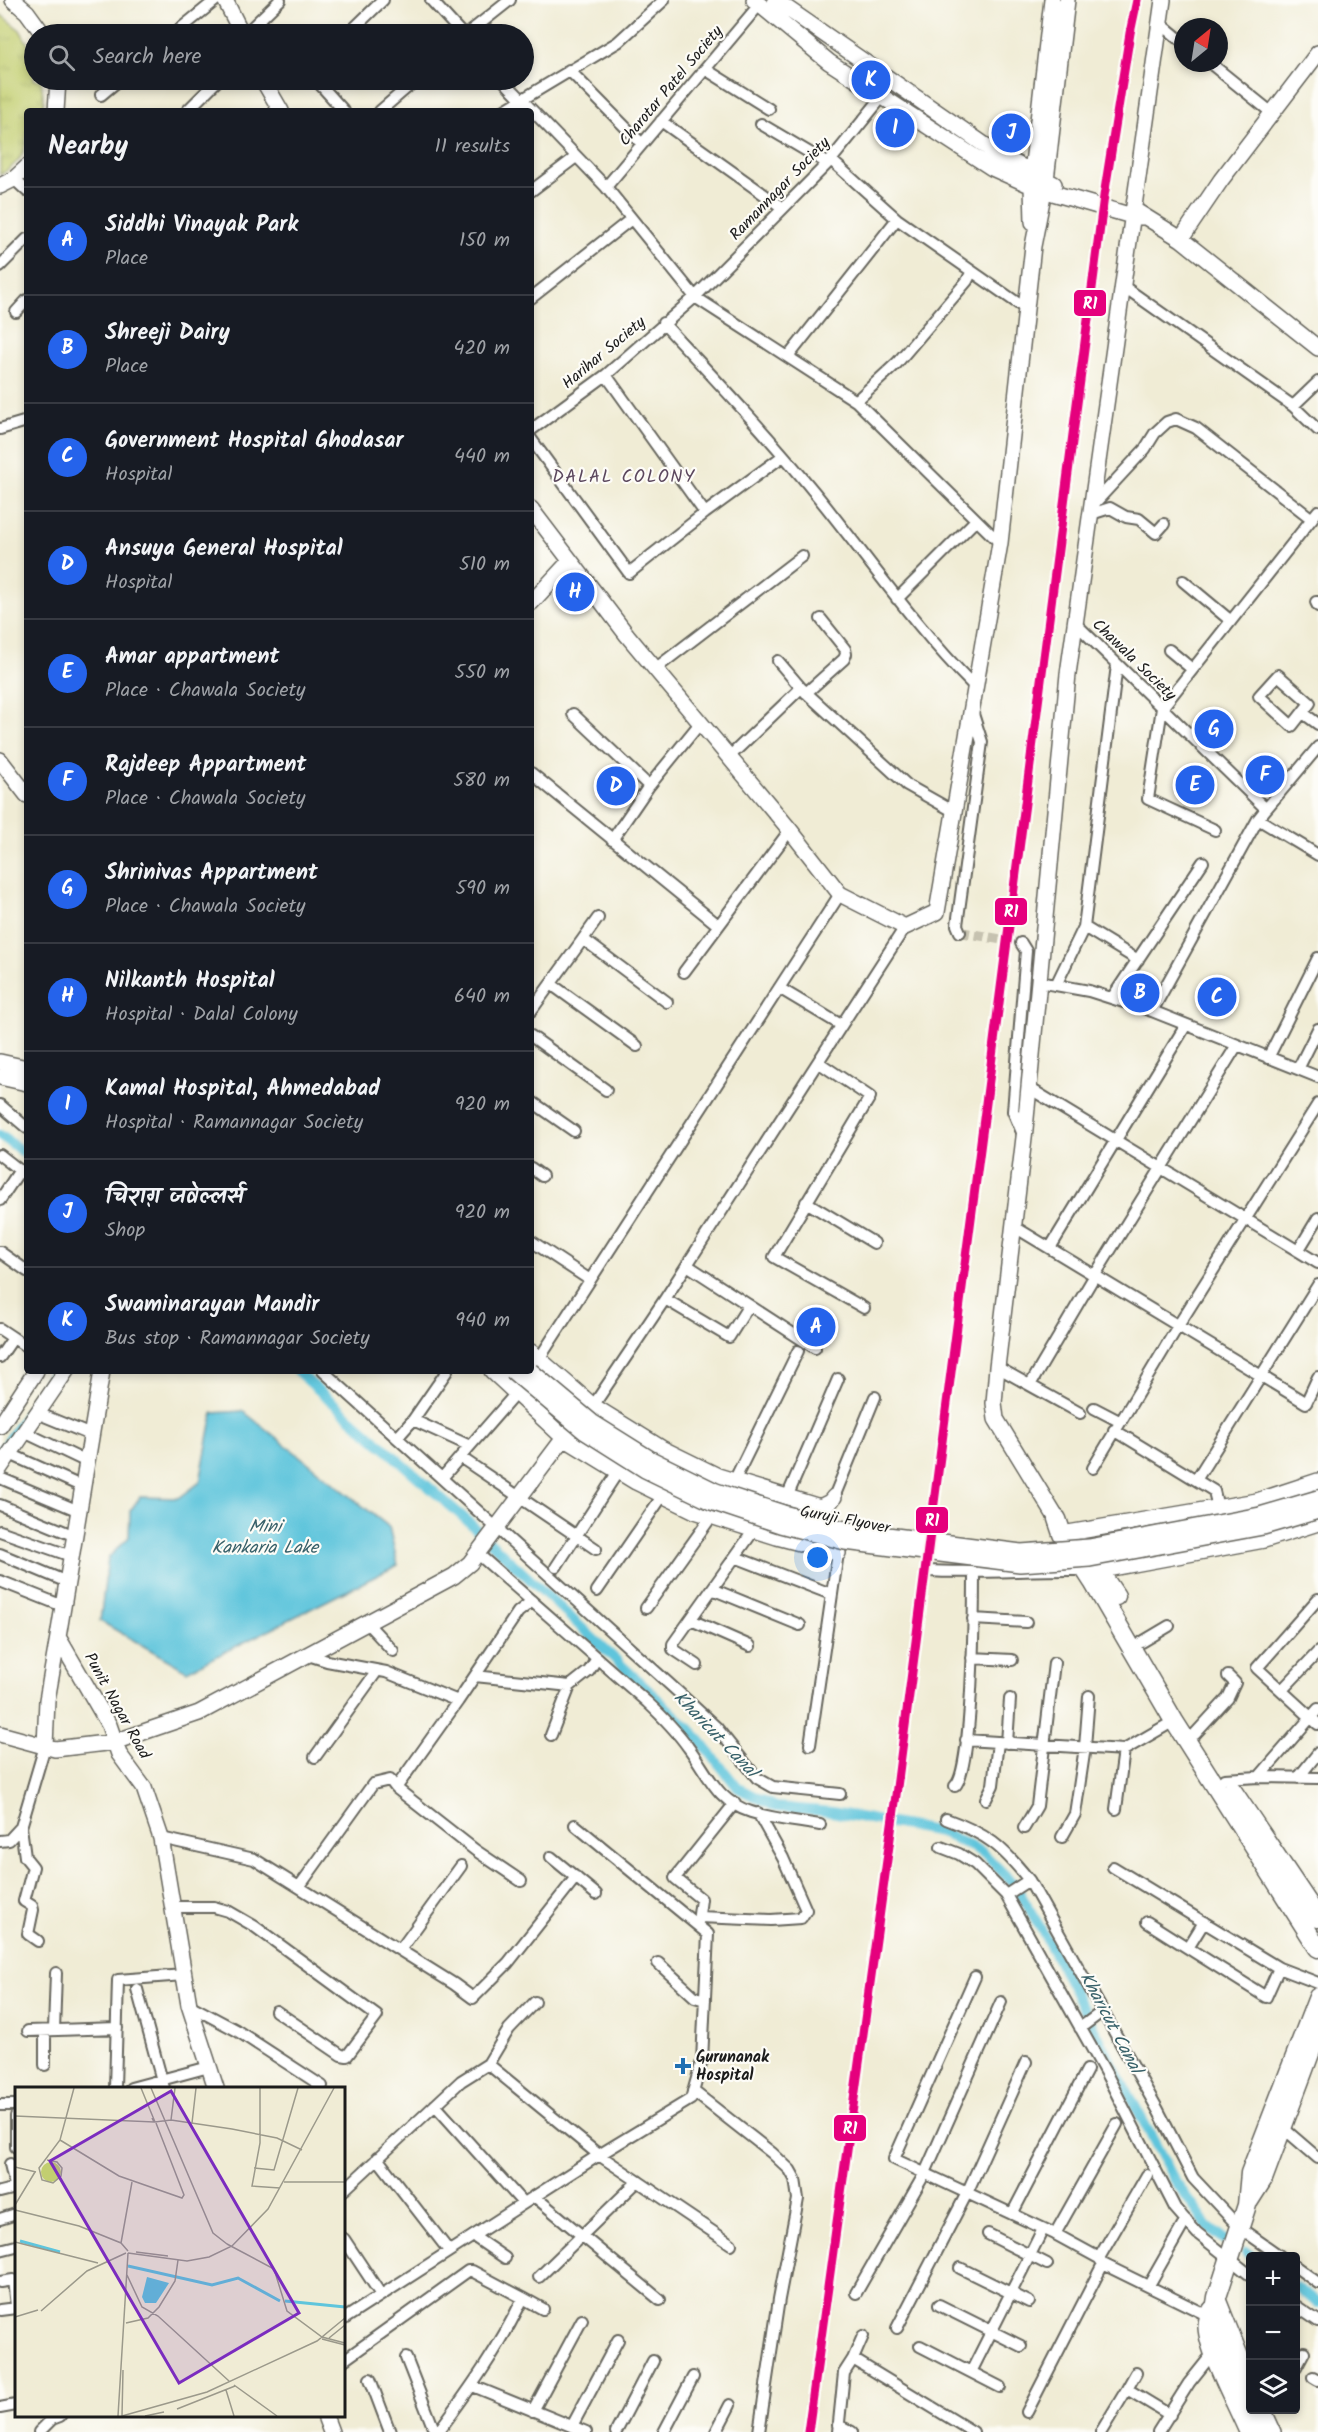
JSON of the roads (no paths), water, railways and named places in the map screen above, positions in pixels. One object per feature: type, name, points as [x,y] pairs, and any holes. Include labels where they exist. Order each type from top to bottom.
[{"type":"main road","points":[[1064,1529],[1142,1642],[1195,1734],[1318,1918]]},
{"type":"main road","points":[[1093,1570],[1174,1721],[1318,1948]]},
{"type":"main road","points":[[1247,2205],[1263,2179],[1315,2032],[1318,1997]]},
{"type":"main road","points":[[1259,2432],[1211,2318],[1247,2205],[1250,2173],[1315,2032]]},
{"type":"street","points":[[13,0],[27,12],[36,24]]},
{"type":"street","points":[[186,24],[216,0]]},
{"type":"street","points":[[225,0],[238,24]]},
{"type":"street","points":[[254,24],[280,0]]},
{"type":"street","points":[[358,24],[383,0]]},
{"type":"street","points":[[431,0],[453,24]]},
{"type":"street","points":[[480,24],[510,0]]},
{"type":"street","points":[[508,108],[618,42],[664,0]]},
{"type":"street","points":[[775,0],[1039,182]]},
{"type":"street","points":[[0,1734],[55,1749],[114,1742],[199,1713],[454,1576],[479,1551],[564,1438],[593,1406],[665,1299],[905,927],[937,912],[952,811],[1000,543],[1033,246],[1052,0]]},
{"type":"street","points":[[1039,182],[1067,0]]},
{"type":"street","points":[[1163,0],[1136,214],[1123,286],[1068,674],[1029,1088],[994,1403],[996,1419],[1064,1529],[1257,1502],[1318,1481]]},
{"type":"street","points":[[757,2],[828,62],[992,168],[1136,214],[1181,239],[1318,348]]},
{"type":"street","name":"Charotar Patel Society","points":[[606,187],[705,69],[757,2]]},
{"type":"street","points":[[1160,23],[1174,35]]},
{"type":"street","points":[[1181,239],[1221,180],[1318,53]]},
{"type":"street","points":[[705,69],[770,109]]},
{"type":"street","points":[[569,70],[642,144]]},
{"type":"street","points":[[1221,72],[1272,113]]},
{"type":"street","points":[[56,108],[57,90]]},
{"type":"street","points":[[101,95],[107,90]]},
{"type":"street","points":[[190,108],[208,90]]},
{"type":"street","points":[[269,90],[279,108]]},
{"type":"street","points":[[325,90],[341,108]]},
{"type":"street","points":[[383,108],[404,90]]},
{"type":"street","points":[[512,90],[530,108]]},
{"type":"street","name":"Ramannagar Society","points":[[695,297],[829,162],[882,97]]},
{"type":"street","points":[[534,113],[606,187],[628,217]]},
{"type":"street","points":[[661,121],[783,208]]},
{"type":"street","points":[[760,124],[829,162],[897,219],[970,273],[1026,309]]},
{"type":"street","points":[[534,189],[576,157]]},
{"type":"street","points":[[0,186],[14,179],[24,170]]},
{"type":"street","points":[[592,172],[695,297],[856,400],[1000,543]]},
{"type":"street","points":[[14,179],[24,188]]},
{"type":"street","points":[[534,295],[628,217]]},
{"type":"street","points":[[788,357],[897,219]]},
{"type":"street","points":[[0,266],[24,242]]},
{"type":"street","points":[[856,400],[897,363],[967,281],[970,273]]},
{"type":"street","points":[[1123,286],[1293,406],[1318,430]]},
{"type":"street","name":"Harihar Society","points":[[534,428],[606,375],[695,297]]},
{"type":"street","points":[[16,312],[24,303]]},
{"type":"street","points":[[663,323],[741,405],[816,493],[947,660],[974,686]]},
{"type":"street","points":[[606,375],[705,513]]},
{"type":"street","points":[[1293,406],[1318,382]]},
{"type":"street","points":[[1092,509],[1145,448],[1155,433],[1167,422],[1176,419],[1196,428],[1315,515],[1162,708],[1148,799],[1215,830]]},
{"type":"street","points":[[0,429],[24,422]]},
{"type":"street","points":[[534,443],[629,573],[783,456]]},
{"type":"street","points":[[1092,509],[1110,508],[1126,517],[1139,519],[1156,532],[1164,524]]},
{"type":"street","points":[[534,514],[569,562],[730,756],[840,894],[905,927]]},
{"type":"street","points":[[897,599],[976,520]]},
{"type":"street","points":[[656,669],[802,556]]},
{"type":"street","points":[[534,600],[569,562]]},
{"type":"street","points":[[1184,581],[1231,621]]},
{"type":"street","points":[[730,756],[804,690],[844,659],[845,649],[821,619]]},
{"type":"street","name":"Chawala Society","points":[[1076,624],[1266,809]]},
{"type":"street","points":[[1168,650],[1192,669]]},
{"type":"street","points":[[778,661],[804,690],[907,785],[952,811]]},
{"type":"street","points":[[1056,985],[1084,927],[1117,665]]},
{"type":"street","points":[[1278,675],[1310,703],[1303,713],[1292,726],[1259,696],[1278,675]]},
{"type":"street","points":[[960,932],[957,925],[982,742],[971,709]]},
{"type":"street","points":[[1303,713],[1318,724]]},
{"type":"street","points":[[573,714],[649,786]]},
{"type":"street","points":[[612,840],[649,786],[701,722]]},
{"type":"street","points":[[1152,1011],[1258,819],[1318,747]]},
{"type":"street","points":[[0,760],[24,791]]},
{"type":"street","points":[[0,769],[24,799]]},
{"type":"street","points":[[534,775],[718,925]]},
{"type":"street","points":[[1258,819],[1318,855]]},
{"type":"street","points":[[684,972],[790,830]]},
{"type":"street","points":[[1112,998],[1203,862]]},
{"type":"street","points":[[840,894],[590,1280],[534,1361],[593,1406],[661,1448],[734,1481],[820,1507],[834,1497],[875,1397]]},
{"type":"street","points":[[534,1007],[598,918]]},
{"type":"street","points":[[1084,927],[1138,960]]},
{"type":"street","points":[[583,939],[667,1002]]},
{"type":"street","points":[[1021,943],[1026,951],[1012,1111],[1024,1137]]},
{"type":"street","points":[[1268,1058],[1318,958]]},
{"type":"street","points":[[1039,982],[1089,991],[1152,1011],[1318,1077]]},
{"type":"street","points":[[550,984],[637,1046]]},
{"type":"street","points":[[779,988],[841,1025]]},
{"type":"street","points":[[1050,1248],[1186,1025]]},
{"type":"street","points":[[1298,1069],[1318,1029]]},
{"type":"street","points":[[534,1038],[606,1090]]},
{"type":"street","points":[[1030,1385],[1237,1045]]},
{"type":"street","points":[[0,1062],[24,1067]]},
{"type":"street","points":[[818,1062],[870,1097],[774,1257],[864,1308]]},
{"type":"street","points":[[0,1077],[24,1082]]},
{"type":"street","points":[[1029,1088],[1318,1263]]},
{"type":"street","points":[[534,1103],[574,1131]]},
{"type":"street","points":[[1093,1468],[1178,1326],[1318,1104]]},
{"type":"street","points":[[0,1105],[24,1125]]},
{"type":"street","points":[[0,1155],[23,1173],[0,1200]]},
{"type":"street","points":[[534,1170],[542,1176]]},
{"type":"street","points":[[806,1202],[874,1243]]},
{"type":"street","points":[[1298,1251],[1318,1218]]},
{"type":"street","points":[[1013,1226],[1306,1403],[1318,1377]]},
{"type":"street","points":[[534,1243],[590,1280]]},
{"type":"street","points":[[0,1252],[24,1269]]},
{"type":"street","points":[[687,1265],[815,1348]]},
{"type":"street","points":[[1196,1480],[1318,1285]]},
{"type":"street","points":[[665,1299],[729,1337],[749,1305]]},
{"type":"street","points":[[0,1329],[24,1345]]},
{"type":"street","points":[[0,1358],[13,1338]]},
{"type":"street","points":[[734,1481],[798,1351]]},
{"type":"street","name":"Guruji Flyover","points":[[534,1361],[592,1422],[660,1464],[716,1491],[783,1513],[848,1530],[1021,1552],[1055,1550],[1089,1547],[1260,1515],[1318,1498]]},
{"type":"street","points":[[997,1367],[1080,1413]]},
{"type":"street","points":[[0,1426],[34,1374]]},
{"type":"street","points":[[0,1468],[64,1374]]},
{"type":"street","points":[[38,1941],[28,1934],[33,1910],[32,1906],[24,1901],[33,1867],[25,1857],[21,1827],[45,1746],[47,1700],[101,1374]]},
{"type":"street","points":[[328,1374],[496,1530],[717,1728],[757,1778],[774,1787],[840,1794]]},
{"type":"street","points":[[397,1438],[413,1420],[445,1374]]},
{"type":"street","points":[[496,1374],[564,1438],[663,1495],[695,1511],[838,1553],[810,1745]]},
{"type":"street","name":"Guruji Flyover","points":[[516,1374],[585,1432],[645,1470],[711,1502],[780,1525],[845,1542],[1020,1564],[1090,1559],[1263,1527],[1318,1511]]},
{"type":"street","points":[[787,1497],[838,1379]]},
{"type":"street","points":[[442,1478],[517,1392]]},
{"type":"street","points":[[1094,1408],[1214,1491],[1218,1508]]},
{"type":"street","points":[[37,1413],[91,1435]]},
{"type":"street","points":[[413,1420],[470,1446]]},
{"type":"street","points":[[24,1432],[87,1462]]},
{"type":"street","points":[[10,1454],[83,1487]]},
{"type":"street","points":[[460,1457],[575,1538],[596,1549]]},
{"type":"street","points":[[556,1567],[619,1470]]},
{"type":"street","points":[[0,1478],[79,1511]]},
{"type":"street","points":[[597,1591],[663,1495]]},
{"type":"street","points":[[0,1505],[75,1536]]},
{"type":"street","points":[[646,1608],[711,1516]]},
{"type":"street","points":[[926,1571],[974,1573],[1040,1569],[1093,1570],[1264,1540],[1318,1523]]},
{"type":"street","points":[[697,1665],[673,1649],[673,1644],[754,1530]]},
{"type":"street","points":[[0,1531],[71,1556]]},
{"type":"street","points":[[479,1551],[670,1724],[689,1748],[708,1779],[725,1798],[758,1813],[820,1825]]},
{"type":"street","points":[[0,1554],[67,1582]]},
{"type":"street","points":[[735,1557],[831,1594]]},
{"type":"street","points":[[955,1786],[962,1774],[966,1740],[972,1658],[974,1573]]},
{"type":"street","points":[[0,1581],[63,1606]]},
{"type":"street","points":[[712,1589],[800,1625]]},
{"type":"street","points":[[1259,1777],[1316,1717],[1257,1668],[1318,1599]]},
{"type":"street","points":[[396,1788],[518,1612],[532,1601]]},
{"type":"street","points":[[973,1619],[1026,1622]]},
{"type":"street","points":[[691,1620],[750,1646]]},
{"type":"street","points":[[367,1623],[393,1651]]},
{"type":"street","points":[[1142,1642],[1169,1626]]},
{"type":"street","name":"Punit Nagar Road","points":[[58,1637],[109,1725],[119,1754],[144,1788],[161,1838],[189,2005],[216,2087]]},
{"type":"street","points":[[1282,1690],[1318,1652]]},
{"type":"street","points":[[308,1654],[327,1661],[377,1671],[458,1701]]},
{"type":"street","points":[[551,1735],[570,1686],[589,1671],[597,1658]]},
{"type":"street","points":[[972,1658],[1012,1660]]},
{"type":"street","points":[[1024,1828],[1037,1806],[1054,1663]]},
{"type":"street","points":[[315,1757],[377,1671]]},
{"type":"street","points":[[475,1676],[570,1686]]},
{"type":"street","points":[[1195,1734],[1228,1698],[1235,1683],[1227,1676]]},
{"type":"street","points":[[1062,1837],[1075,1814],[1085,1747],[1089,1696]]},
{"type":"street","points":[[986,1798],[993,1785],[1010,1699]]},
{"type":"street","points":[[966,1740],[1124,1750],[1174,1721]]},
{"type":"street","points":[[1116,1809],[1124,1750]]},
{"type":"street","points":[[1298,1778],[1318,1753]]},
{"type":"street","points":[[1224,1779],[1318,1778]]},
{"type":"street","points":[[299,1887],[373,1784],[390,1780],[396,1788],[475,1850],[521,1881]]},
{"type":"street","points":[[698,1921],[701,1899],[675,1878],[735,1803]]},
{"type":"street","points":[[698,1921],[801,1918],[806,1910],[783,1858],[758,1813]]},
{"type":"street","points":[[946,1819],[975,1830],[1008,1854],[1027,1881],[1103,2012],[1193,2178],[1240,2228],[1274,2252]]},
{"type":"street","points":[[345,2318],[534,2196],[691,2099],[702,2061],[708,1934],[698,1921],[575,1825]]},
{"type":"street","points":[[0,1841],[9,1840],[21,1827]]},
{"type":"street","points":[[161,1838],[254,1859],[472,1998],[508,1963],[576,1877]]},
{"type":"street","points":[[941,1847],[975,1864],[1007,1895],[1108,2077],[1175,2208],[1197,2234],[1246,2271]]},
{"type":"street","points":[[551,1857],[596,1894]]},
{"type":"street","points":[[400,1950],[461,1866]]},
{"type":"street","points":[[1113,1867],[1279,1968],[1318,1983]]},
{"type":"street","points":[[1007,1895],[1027,1881]]},
{"type":"street","points":[[173,1907],[214,1907],[228,1911],[254,1926],[377,2016],[347,2056],[341,2055],[276,2011]]},
{"type":"street","points":[[1148,1922],[1266,1997],[1279,1968]]},
{"type":"street","points":[[1188,1948],[1204,1922]]},
{"type":"street","points":[[658,1963],[695,1997],[705,2001]]},
{"type":"street","points":[[45,2065],[56,1973]]},
{"type":"street","points":[[115,2087],[118,1980],[184,1975]]},
{"type":"street","points":[[975,1977],[894,2159],[1055,2234],[1101,2261],[1211,2318],[1206,2327],[1213,2353],[1247,2432]]},
{"type":"street","points":[[136,1989],[163,2084]]},
{"type":"street","points":[[345,2189],[461,2081],[488,2064],[509,2029],[534,2002]]},
{"type":"street","points":[[856,2293],[925,2173],[1001,2002]]},
{"type":"street","points":[[189,2005],[236,2030],[321,2087]]},
{"type":"street","points":[[1080,2028],[1103,2012]]},
{"type":"street","points":[[28,2031],[117,2028]]},
{"type":"street","points":[[897,2328],[967,2193],[1026,2062]]},
{"type":"street","points":[[488,2064],[599,2155],[731,2244]]},
{"type":"street","points":[[139,2087],[163,2084],[209,2067]]},
{"type":"street","points":[[1012,2214],[1087,2070]]},
{"type":"street","points":[[693,2091],[772,2153],[790,2170],[795,2179],[798,2199],[778,2299],[759,2432]]},
{"type":"street","points":[[435,2105],[524,2203]]},
{"type":"street","points":[[1055,2234],[1117,2124]]},
{"type":"street","points":[[1282,2127],[1318,2158]]},
{"type":"street","points":[[377,2158],[449,2251]]},
{"type":"street","points":[[9,2165],[15,2186]]},
{"type":"street","points":[[1027,2412],[1101,2261],[1148,2175]]},
{"type":"street","points":[[539,2277],[638,2181]]},
{"type":"street","points":[[0,2192],[15,2189]]},
{"type":"street","points":[[534,2196],[583,2234],[660,2300]]},
{"type":"street","points":[[0,2219],[15,2214]]},
{"type":"street","points":[[1149,2285],[1186,2220]]},
{"type":"street","points":[[971,2372],[1043,2229]]},
{"type":"street","points":[[988,2234],[1047,2264]]},
{"type":"street","points":[[472,2236],[505,2258]]},
{"type":"street","points":[[345,2241],[381,2295]]},
{"type":"street","points":[[0,2250],[15,2246]]},
{"type":"street","points":[[960,2268],[1029,2302]]},
{"type":"street","points":[[1300,2270],[1318,2283]]},
{"type":"street","points":[[345,2359],[468,2271],[543,2309]]},
{"type":"street","points":[[0,2282],[13,2280],[15,2298]]},
{"type":"street","points":[[1217,2297],[1246,2361]]},
{"type":"street","points":[[437,2432],[472,2386],[501,2342],[523,2298]]},
{"type":"street","points":[[939,2306],[1021,2346]]},
{"type":"street","points":[[0,2310],[15,2307]]},
{"type":"street","points":[[1300,2309],[1318,2321]]},
{"type":"street","points":[[533,2411],[582,2320]]},
{"type":"street","points":[[852,2432],[838,2429],[844,2373],[863,2336]]},
{"type":"street","points":[[572,2426],[618,2340]]},
{"type":"street","points":[[920,2346],[1000,2387]]},
{"type":"street","points":[[1300,2360],[1304,2352]]},
{"type":"street","points":[[1158,2432],[1189,2383],[1213,2353]]},
{"type":"street","points":[[406,2358],[437,2432]]},
{"type":"street","points":[[853,2359],[973,2432]]},
{"type":"street","points":[[616,2432],[653,2361]]},
{"type":"street","points":[[1101,2432],[1136,2373]]},
{"type":"street","points":[[664,2432],[693,2377]]},
{"type":"street","points":[[370,2379],[390,2432]]},
{"type":"street","points":[[472,2386],[586,2432]]},
{"type":"street","points":[[1127,2389],[1170,2415]]},
{"type":"street","points":[[0,2408],[15,2405]]},
{"type":"street","points":[[716,2432],[730,2405]]},
{"type":"street","points":[[1266,2414],[1273,2432]]},
{"type":"street","points":[[39,2432],[56,2417]]},
{"type":"street","points":[[326,2417],[331,2432]]},
{"type":"water","name":"Mini Kankaria Lake","points":[[243,1411],[389,1527],[398,1565],[187,1671],[100,1621],[108,1558],[129,1537],[130,1511],[140,1497],[179,1498],[200,1482],[213,1413]]},
{"type":"waterway","name":"Kharicut Canal","points":[[0,1135],[24,1153]]},
{"type":"waterway","points":[[0,1454],[53,1374]]},
{"type":"waterway","name":"Kharicut Canal","points":[[300,1374],[472,1525],[694,1733],[738,1788],[776,1807],[832,1812],[940,1832],[982,1852],[1015,1885],[1040,1927],[1174,2179],[1208,2227],[1225,2240]]},
{"type":"waterway","name":"Kharicut Canal","points":[[1300,2290],[1318,2303]]},
{"type":"tunnel","points":[[960,932],[1021,943]]},
{"type":"place","name":"Swaminarayan Mandir","points":[[871,80]]},
{"type":"place","name":"Kamal Hospital, Ahmedabad","points":[[895,128]]},
{"type":"place","name":"चिराग़ जवेल्लर्स","points":[[1011,133]]},
{"type":"place","name":"Nilkanth Hospital","points":[[575,592]]},
{"type":"place","name":"Shrinivas Appartment","points":[[1214,729]]},
{"type":"place","name":"Rajdeep Appartment","points":[[1265,775]]},
{"type":"place","name":"Amar appartment","points":[[1195,785]]},
{"type":"place","name":"Ansuya General Hospital","points":[[616,786]]},
{"type":"place","name":"Shreeji Dairy","points":[[1140,993]]},
{"type":"place","name":"Government Hospital Ghodasar","points":[[1217,997]]},
{"type":"place","name":"Siddhi Vinayak Park","points":[[816,1327]]},
{"type":"place","name":"Gurunanak Hospital","points":[[683,2066]]},
{"type":"district","name":"DALAL COLONY","points":[[624,477]]}]
